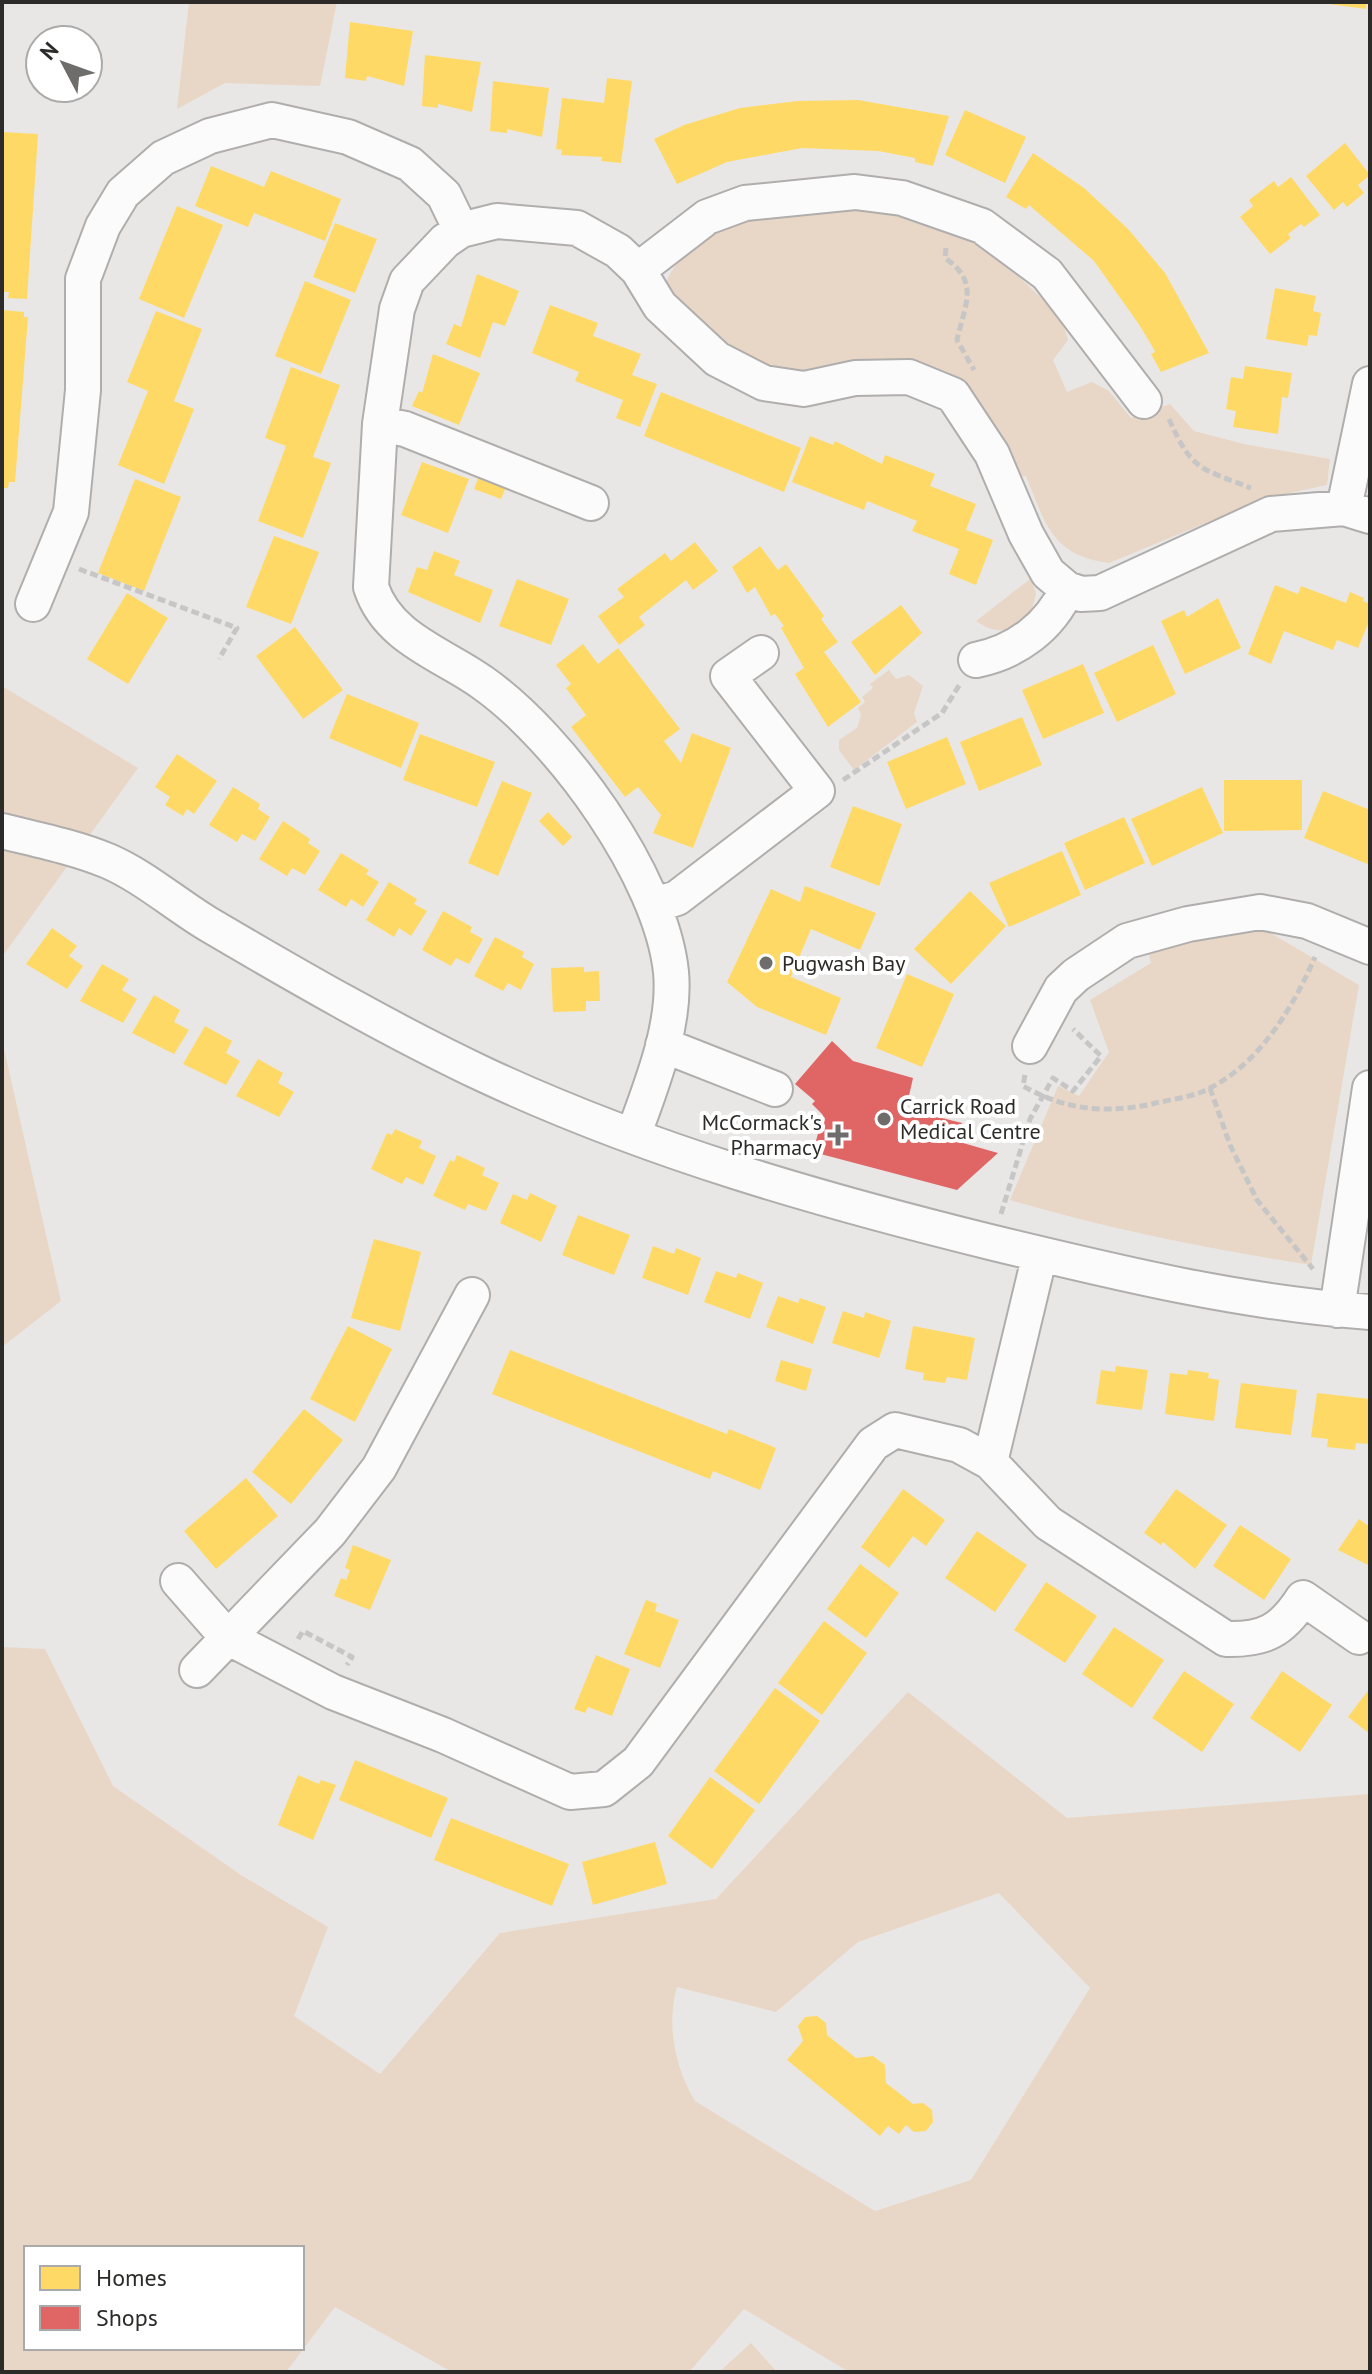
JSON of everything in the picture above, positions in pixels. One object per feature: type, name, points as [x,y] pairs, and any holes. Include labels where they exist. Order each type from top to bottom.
[{"type":"street","points":[[33,604],[71,512],[83,390],[83,279],[103,226],[123,193],[163,158],[210,136],[272,120],[348,137],[410,164],[444,195],[461,230]]},
{"type":"street","points":[[638,270],[707,217],[745,203],[855,192],[902,198],[982,226],[1047,274],[1144,401]]},
{"type":"street","points":[[633,1136],[663,1045],[671,974],[655,905],[630,857],[560,755],[531,723],[468,672],[420,646],[395,626],[376,604],[370,563],[380,424],[397,309],[407,281],[445,241],[461,230],[497,221],[577,228],[618,251],[638,270],[660,306],[717,359],[764,383],[804,389],[855,378],[909,377],[953,395],[992,454],[1026,534],[1048,573],[1067,589],[1081,594],[1100,593],[1271,514],[1357,512],[1370,384]]},
{"type":"street","points":[[380,424],[405,429],[591,503]]},
{"type":"street","points":[[976,660],[1009,650],[1045,624],[1059,607],[1067,589]]},
{"type":"street","points":[[655,905],[677,898],[817,791],[728,676],[761,653]]},
{"type":"street","points":[[2,831],[64,846],[111,862],[216,929],[413,1039],[485,1075],[633,1136],[767,1184],[1147,1280],[1349,1302],[1370,1088]]},
{"type":"street","points":[[1030,1046],[1067,983],[1127,941],[1188,924],[1260,912],[1307,921],[1370,947]]},
{"type":"street","points":[[663,1045],[775,1089]]},
{"type":"street","points":[[990,1462],[1040,1254]]},
{"type":"street","points":[[197,1670],[330,1532],[379,1468],[472,1295]]},
{"type":"street","points":[[178,1581],[227,1637],[333,1692],[457,1741],[570,1792],[604,1789],[638,1762],[873,1444],[895,1430],[959,1445],[990,1462],[1048,1523],[1226,1639],[1258,1640],[1292,1616],[1303,1598],[1359,1637]]},
{"type":"path","points":[[950,215],[945,258],[960,269],[969,288],[957,340],[976,375],[962,406]]},
{"type":"path","points":[[1144,401],[1164,407],[1184,454],[1210,473],[1251,488],[1271,514]]},
{"type":"path","points":[[51,559],[237,628],[219,659]]},
{"type":"path","points":[[817,791],[855,776],[942,713],[976,660]]},
{"type":"path","points":[[1030,1046],[1023,1086],[1044,1098],[1075,1109],[1121,1110],[1210,1088],[1254,1052],[1280,1024],[1297,999],[1327,930]]},
{"type":"path","points":[[993,1242],[1030,1119],[1053,1078],[1073,1091],[1101,1056],[1073,1030],[1069,1011],[1081,997],[1067,983]]},
{"type":"path","points":[[1210,1088],[1230,1145],[1257,1200],[1310,1268],[1349,1302]]},
{"type":"path","points":[[291,1651],[303,1631],[352,1657],[345,1668]]},
{"type":"shaded area","points":[[189,2],[337,2],[320,86],[225,83],[177,109]]},
{"type":"shaded area","points":[[874,208],[938,222],[992,251],[1061,317],[1068,340],[1053,360],[1067,392],[1092,382],[1109,391],[1131,418],[1170,404],[1194,431],[1244,444],[1330,459],[1327,485],[1266,498],[1109,563],[1090,559],[1063,545],[1053,534],[1026,476],[1016,478],[928,371],[905,358],[858,362],[790,377],[730,358],[691,325],[666,283],[677,264],[695,244],[737,217],[785,209]]},
{"type":"shaded area","points":[[1030,579],[1036,593],[1030,617],[1003,630],[991,629],[976,621]]},
{"type":"shaded area","points":[[889,670],[896,679],[909,675],[923,686],[914,713],[917,722],[854,770],[839,750],[839,740],[857,728],[861,715],[858,708],[865,702],[862,697],[873,688],[870,684]]},
{"type":"shaded area","points":[[2,686],[138,768],[2,957]]},
{"type":"shaded area","points":[[1267,931],[1359,985],[1311,1265],[1159,1237],[1010,1200],[1058,1086],[1079,1096],[1109,1052],[1090,1000],[1151,963],[1148,951],[1191,938]]},
{"type":"shaded area","points":[[2,1040],[61,1301],[2,1347]]},
{"type":"shaded area","points":[[2,1647],[45,1649],[113,1786],[241,1875],[328,1927],[294,2016],[380,2074],[500,1933],[716,1899],[908,1692],[1067,1818],[1370,1794],[1370,2372],[849,2372],[744,2309],[689,2372],[452,2372],[335,2307],[304,2348],[304,2246],[24,2246],[24,2350],[303,2350],[286,2372],[2,2372]],"holes":[[[999,1893],[1090,1988],[971,2180],[875,2211],[695,2101],[682,2074],[674,2046],[672,2016],[677,1987],[776,2012],[858,1942]]]},
{"type":"shaded area","points":[[751,2343],[777,2372],[719,2372]]},
{"type":"building: Homes","points":[[1314,2],[1367,2],[1366,9]]},
{"type":"building: Homes","points":[[350,22],[413,31],[404,86],[367,76],[366,81],[345,78]]},
{"type":"building: Homes","points":[[425,55],[481,62],[472,112],[438,104],[438,108],[422,106]]},
{"type":"building: Homes","points":[[607,78],[632,81],[621,163],[601,161],[602,157],[561,155],[562,150],[556,149],[562,98],[604,103]]},
{"type":"building: Homes","points":[[493,81],[549,88],[542,137],[507,129],[507,133],[490,131]]},
{"type":"building: Homes","points":[[858,100],[949,116],[933,166],[915,162],[915,158],[878,151],[802,148],[727,162],[677,184],[654,139],[684,125],[740,108],[798,101]]},
{"type":"building: Homes","points":[[965,110],[1026,137],[1005,183],[945,155]]},
{"type":"building: Homes","points":[[2,132],[38,134],[27,299],[8,298],[9,292],[2,292]]},
{"type":"building: Homes","points":[[1345,143],[1370,175],[1358,185],[1364,193],[1347,207],[1343,202],[1334,210],[1306,176]]},
{"type":"building: Homes","points":[[1033,153],[1084,188],[1128,229],[1165,273],[1209,353],[1161,372],[1151,354],[1155,352],[1152,346],[1094,261],[1029,205],[1026,209],[1006,197]]},
{"type":"building: Homes","points":[[211,166],[264,187],[271,171],[341,199],[325,241],[254,213],[248,227],[195,206]]},
{"type":"building: Homes","points":[[1291,177],[1320,215],[1288,234],[1291,238],[1270,254],[1240,217],[1253,206],[1249,200],[1274,181],[1278,187]]},
{"type":"building: Homes","points":[[177,206],[223,225],[184,318],[139,299]]},
{"type":"building: Homes","points":[[335,223],[377,239],[355,293],[313,277]]},
{"type":"building: Homes","points":[[477,274],[519,291],[505,326],[493,322],[480,358],[446,344],[454,324],[461,327]]},
{"type":"building: Homes","points":[[305,281],[351,300],[321,374],[275,356]]},
{"type":"building: Homes","points":[[1275,288],[1316,296],[1313,311],[1321,313],[1317,336],[1309,335],[1307,346],[1266,339]]},
{"type":"building: Homes","points":[[550,305],[598,323],[593,336],[641,354],[632,375],[657,384],[640,427],[616,418],[623,400],[575,381],[579,372],[532,353]]},
{"type":"building: Homes","points":[[2,310],[24,312],[24,317],[28,317],[15,482],[9,482],[8,488],[2,488]]},
{"type":"building: Homes","points":[[156,311],[202,329],[174,401],[194,409],[164,484],[118,465],[148,391],[127,382]]},
{"type":"building: Homes","points":[[433,354],[480,373],[459,425],[412,406],[419,391],[422,393]]},
{"type":"building: Homes","points":[[1245,366],[1292,373],[1288,398],[1282,397],[1278,434],[1233,427],[1236,411],[1226,409],[1231,377],[1243,379]]},
{"type":"building: Homes","points":[[291,367],[340,385],[313,457],[331,463],[303,538],[258,521],[286,446],[265,438]]},
{"type":"building: Homes","points":[[661,392],[801,448],[784,492],[644,436]]},
{"type":"building: Homes","points":[[810,436],[833,445],[835,441],[882,464],[885,455],[935,474],[930,486],[976,504],[966,530],[993,540],[976,585],[949,574],[959,549],[912,531],[917,521],[867,501],[864,510],[792,482]]},
{"type":"building: Homes","points":[[422,462],[469,479],[448,533],[401,515]]},
{"type":"building: Homes","points":[[479,476],[506,487],[501,499],[474,489]]},
{"type":"building: Homes","points":[[135,479],[181,497],[144,591],[98,573]]},
{"type":"building: Homes","points":[[274,536],[319,552],[291,624],[246,607]]},
{"type":"building: Homes","points":[[695,542],[718,571],[693,590],[686,580],[639,617],[645,625],[619,645],[598,616],[624,597],[617,589],[665,553],[671,561]]},
{"type":"building: Homes","points":[[760,546],[778,570],[786,564],[824,616],[821,619],[838,642],[824,652],[861,702],[828,727],[795,674],[804,668],[781,628],[784,626],[775,614],[771,616],[755,587],[747,593],[732,567]]},
{"type":"building: Homes","points":[[434,551],[460,561],[454,575],[493,590],[480,623],[408,592],[417,567],[427,570]]},
{"type":"building: Homes","points":[[517,579],[569,599],[551,645],[499,626]]},
{"type":"building: Homes","points":[[1275,585],[1298,594],[1301,586],[1346,603],[1350,592],[1364,598],[1363,601],[1370,604],[1370,619],[1358,648],[1337,640],[1333,650],[1284,631],[1271,664],[1248,654]]},
{"type":"building: Homes","points":[[127,593],[168,618],[128,684],[87,659]]},
{"type":"building: Homes","points":[[1218,598],[1241,648],[1185,674],[1161,621],[1184,610],[1187,617]]},
{"type":"building: Homes","points":[[901,605],[922,633],[875,675],[851,642]]},
{"type":"building: Homes","points":[[295,627],[343,690],[303,719],[256,656]]},
{"type":"building: Homes","points":[[583,644],[598,664],[618,648],[680,729],[664,741],[681,763],[692,733],[731,748],[693,848],[653,833],[661,815],[638,787],[625,797],[571,727],[586,715],[566,688],[571,684],[556,665]]},
{"type":"building: Homes","points":[[1153,645],[1176,694],[1117,722],[1094,673]]},
{"type":"building: Homes","points":[[1083,664],[1104,713],[1043,739],[1022,690]]},
{"type":"building: Homes","points":[[347,694],[419,723],[401,768],[329,738]]},
{"type":"building: Homes","points":[[1022,717],[1042,765],[979,791],[960,742]]},
{"type":"building: Homes","points":[[420,734],[495,762],[477,807],[403,780]]},
{"type":"building: Homes","points":[[947,737],[966,784],[906,809],[887,762]]},
{"type":"building: Homes","points":[[177,754],[217,781],[194,814],[187,809],[183,816],[165,805],[170,797],[155,787]]},
{"type":"building: Homes","points":[[1224,780],[1302,780],[1302,830],[1224,831]]},
{"type":"building: Homes","points":[[502,781],[532,793],[498,876],[468,863]]},
{"type":"building: Homes","points":[[233,787],[260,804],[258,809],[270,817],[255,841],[242,834],[237,842],[209,825]]},
{"type":"building: Homes","points":[[1202,787],[1223,833],[1152,866],[1131,819]]},
{"type":"building: Homes","points":[[1323,791],[1370,810],[1370,865],[1304,838]]},
{"type":"building: Homes","points":[[853,806],[902,824],[879,886],[830,867]]},
{"type":"building: Homes","points":[[548,812],[572,837],[563,846],[539,821]]},
{"type":"building: Homes","points":[[1124,817],[1145,863],[1085,890],[1064,843]]},
{"type":"building: Homes","points":[[283,821],[310,839],[308,843],[320,851],[305,875],[292,868],[287,876],[259,859]]},
{"type":"building: Homes","points":[[1062,851],[1081,895],[1009,927],[989,883]]},
{"type":"building: Homes","points":[[341,853],[369,870],[366,874],[379,882],[363,907],[351,899],[346,907],[318,890]]},
{"type":"building: Homes","points":[[389,882],[417,899],[414,904],[427,911],[411,936],[399,928],[394,937],[366,920]]},
{"type":"building: Homes","name":"Pugwash Bay","points":[[805,886],[876,913],[860,950],[811,929],[791,977],[841,998],[826,1035],[757,1007],[727,982],[771,889],[800,902]]},
{"type":"building: Homes","points":[[970,891],[1006,926],[951,984],[914,949]]},
{"type":"building: Homes","points":[[443,911],[472,927],[470,932],[483,939],[469,964],[456,958],[451,966],[422,950]]},
{"type":"building: Homes","points":[[52,928],[77,946],[69,956],[83,966],[67,989],[26,964]]},
{"type":"building: Homes","points":[[495,937],[524,952],[522,957],[534,964],[521,990],[508,983],[503,991],[474,976]]},
{"type":"building: Homes","points":[[102,964],[129,979],[122,990],[137,999],[123,1023],[80,1001]]},
{"type":"building: Homes","points":[[584,967],[584,972],[599,971],[600,1001],[586,1001],[586,1011],[553,1012],[551,968]]},
{"type":"building: Homes","points":[[907,974],[954,994],[922,1067],[876,1048]]},
{"type":"building: Homes","points":[[154,995],[180,1010],[174,1022],[189,1030],[174,1054],[132,1033]]},
{"type":"building: Homes","points":[[205,1026],[232,1041],[226,1053],[240,1061],[226,1085],[183,1064]]},
{"type":"building: Homes","points":[[258,1059],[283,1073],[278,1083],[294,1092],[279,1117],[236,1096]]},
{"type":"building: Homes","points":[[395,1129],[422,1141],[419,1148],[436,1156],[423,1185],[406,1177],[402,1184],[371,1169],[387,1133],[392,1135]]},
{"type":"building: Homes","points":[[457,1155],[485,1168],[482,1175],[499,1183],[486,1211],[468,1204],[465,1210],[433,1196],[450,1160],[454,1162]]},
{"type":"building: Homes","points":[[530,1193],[557,1206],[541,1242],[500,1223],[513,1194],[527,1200]]},
{"type":"building: Homes","points":[[578,1215],[630,1235],[614,1275],[562,1255]]},
{"type":"building: Homes","points":[[374,1239],[421,1252],[400,1331],[351,1318]]},
{"type":"building: Homes","points":[[653,1246],[674,1254],[676,1248],[701,1258],[688,1295],[642,1278]]},
{"type":"building: Homes","points":[[716,1271],[736,1278],[738,1273],[763,1283],[750,1319],[704,1302]]},
{"type":"building: Homes","points":[[778,1296],[798,1303],[800,1298],[826,1307],[813,1344],[766,1327]]},
{"type":"building: Homes","points":[[843,1311],[864,1318],[865,1312],[891,1321],[879,1358],[832,1343]]},
{"type":"building: Homes","points":[[348,1326],[392,1349],[355,1422],[310,1399]]},
{"type":"building: Homes","points":[[913,1326],[975,1338],[967,1380],[947,1377],[945,1383],[923,1380],[924,1373],[905,1369]]},
{"type":"building: Homes","points":[[510,1350],[727,1434],[729,1429],[776,1448],[760,1490],[713,1471],[710,1479],[492,1394]]},
{"type":"building: Homes","points":[[781,1360],[812,1369],[806,1391],[775,1381]]},
{"type":"building: Homes","points":[[1116,1366],[1148,1370],[1142,1410],[1096,1404],[1101,1370],[1115,1372]]},
{"type":"building: Homes","points":[[1188,1370],[1209,1373],[1208,1378],[1219,1380],[1214,1421],[1165,1414],[1170,1373],[1187,1375]]},
{"type":"building: Homes","points":[[1241,1383],[1297,1390],[1291,1435],[1235,1428]]},
{"type":"building: Homes","points":[[1317,1393],[1370,1399],[1370,1444],[1356,1443],[1355,1450],[1327,1447],[1328,1439],[1311,1437]]},
{"type":"building: Homes","points":[[304,1409],[343,1440],[291,1504],[252,1472]]},
{"type":"building: Homes","points":[[246,1478],[278,1516],[216,1569],[184,1531]]},
{"type":"building: Homes","points":[[903,1489],[945,1520],[926,1546],[913,1536],[889,1568],[861,1547]]},
{"type":"building: Homes","points":[[1176,1489],[1227,1525],[1195,1569],[1163,1542],[1161,1545],[1144,1533]]},
{"type":"building: Homes","points":[[1359,1519],[1370,1527],[1370,1566],[1338,1550]]},
{"type":"building: Homes","points":[[1240,1525],[1291,1559],[1264,1600],[1213,1566]]},
{"type":"building: Homes","points":[[977,1531],[1027,1565],[995,1612],[945,1578]]},
{"type":"building: Homes","points":[[353,1545],[391,1560],[370,1610],[334,1596],[341,1578],[346,1580],[350,1570],[345,1568]]},
{"type":"building: Homes","points":[[860,1564],[899,1593],[866,1638],[827,1609]]},
{"type":"building: Homes","points":[[1046,1582],[1097,1616],[1065,1663],[1014,1630]]},
{"type":"building: Homes","points":[[646,1600],[657,1604],[655,1611],[679,1620],[660,1668],[624,1654]]},
{"type":"building: Homes","points":[[824,1621],[867,1653],[822,1715],[778,1683]]},
{"type":"building: Homes","points":[[1114,1627],[1164,1660],[1132,1708],[1082,1674]]},
{"type":"building: Homes","points":[[596,1655],[630,1669],[612,1716],[588,1707],[585,1713],[574,1709]]},
{"type":"building: Homes","points":[[1184,1671],[1234,1704],[1202,1752],[1152,1718]]},
{"type":"building: Homes","points":[[1282,1671],[1332,1705],[1300,1752],[1250,1718]]},
{"type":"building: Homes","points":[[775,1688],[820,1721],[759,1804],[714,1771]]},
{"type":"building: Homes","points":[[1370,1688],[1370,1734],[1348,1717]]},
{"type":"building: Homes","points":[[355,1760],[448,1798],[431,1838],[339,1800]]},
{"type":"building: Homes","points":[[298,1775],[319,1784],[321,1780],[336,1785],[313,1840],[278,1825]]},
{"type":"building: Homes","points":[[710,1777],[755,1810],[712,1869],[668,1836]]},
{"type":"building: Homes","points":[[451,1818],[569,1864],[552,1906],[434,1860]]},
{"type":"building: Homes","points":[[655,1842],[667,1884],[593,1905],[582,1862]]},
{"type":"building: Homes","points":[[817,2016],[826,2023],[827,2035],[856,2058],[873,2056],[885,2065],[886,2083],[913,2104],[923,2103],[932,2110],[933,2122],[926,2131],[914,2132],[906,2125],[899,2134],[888,2126],[880,2136],[787,2060],[803,2041],[798,2026],[805,2017]]},
{"type":"building: Shops","name":"Carrick Road Medical Centre","points":[[832,1041],[853,1061],[913,1078],[906,1109],[962,1123],[956,1141],[998,1153],[957,1190],[813,1152],[823,1115],[812,1104],[815,1101],[795,1084]]},
{"type":"place","name":"Pugwash Bay","points":[[766,963]]},
{"type":"place","name":"Carrick Road Medical Centre","points":[[884,1119]]},
{"type":"place","name":"McCormack's Pharmacy","points":[[838,1135]]}]
